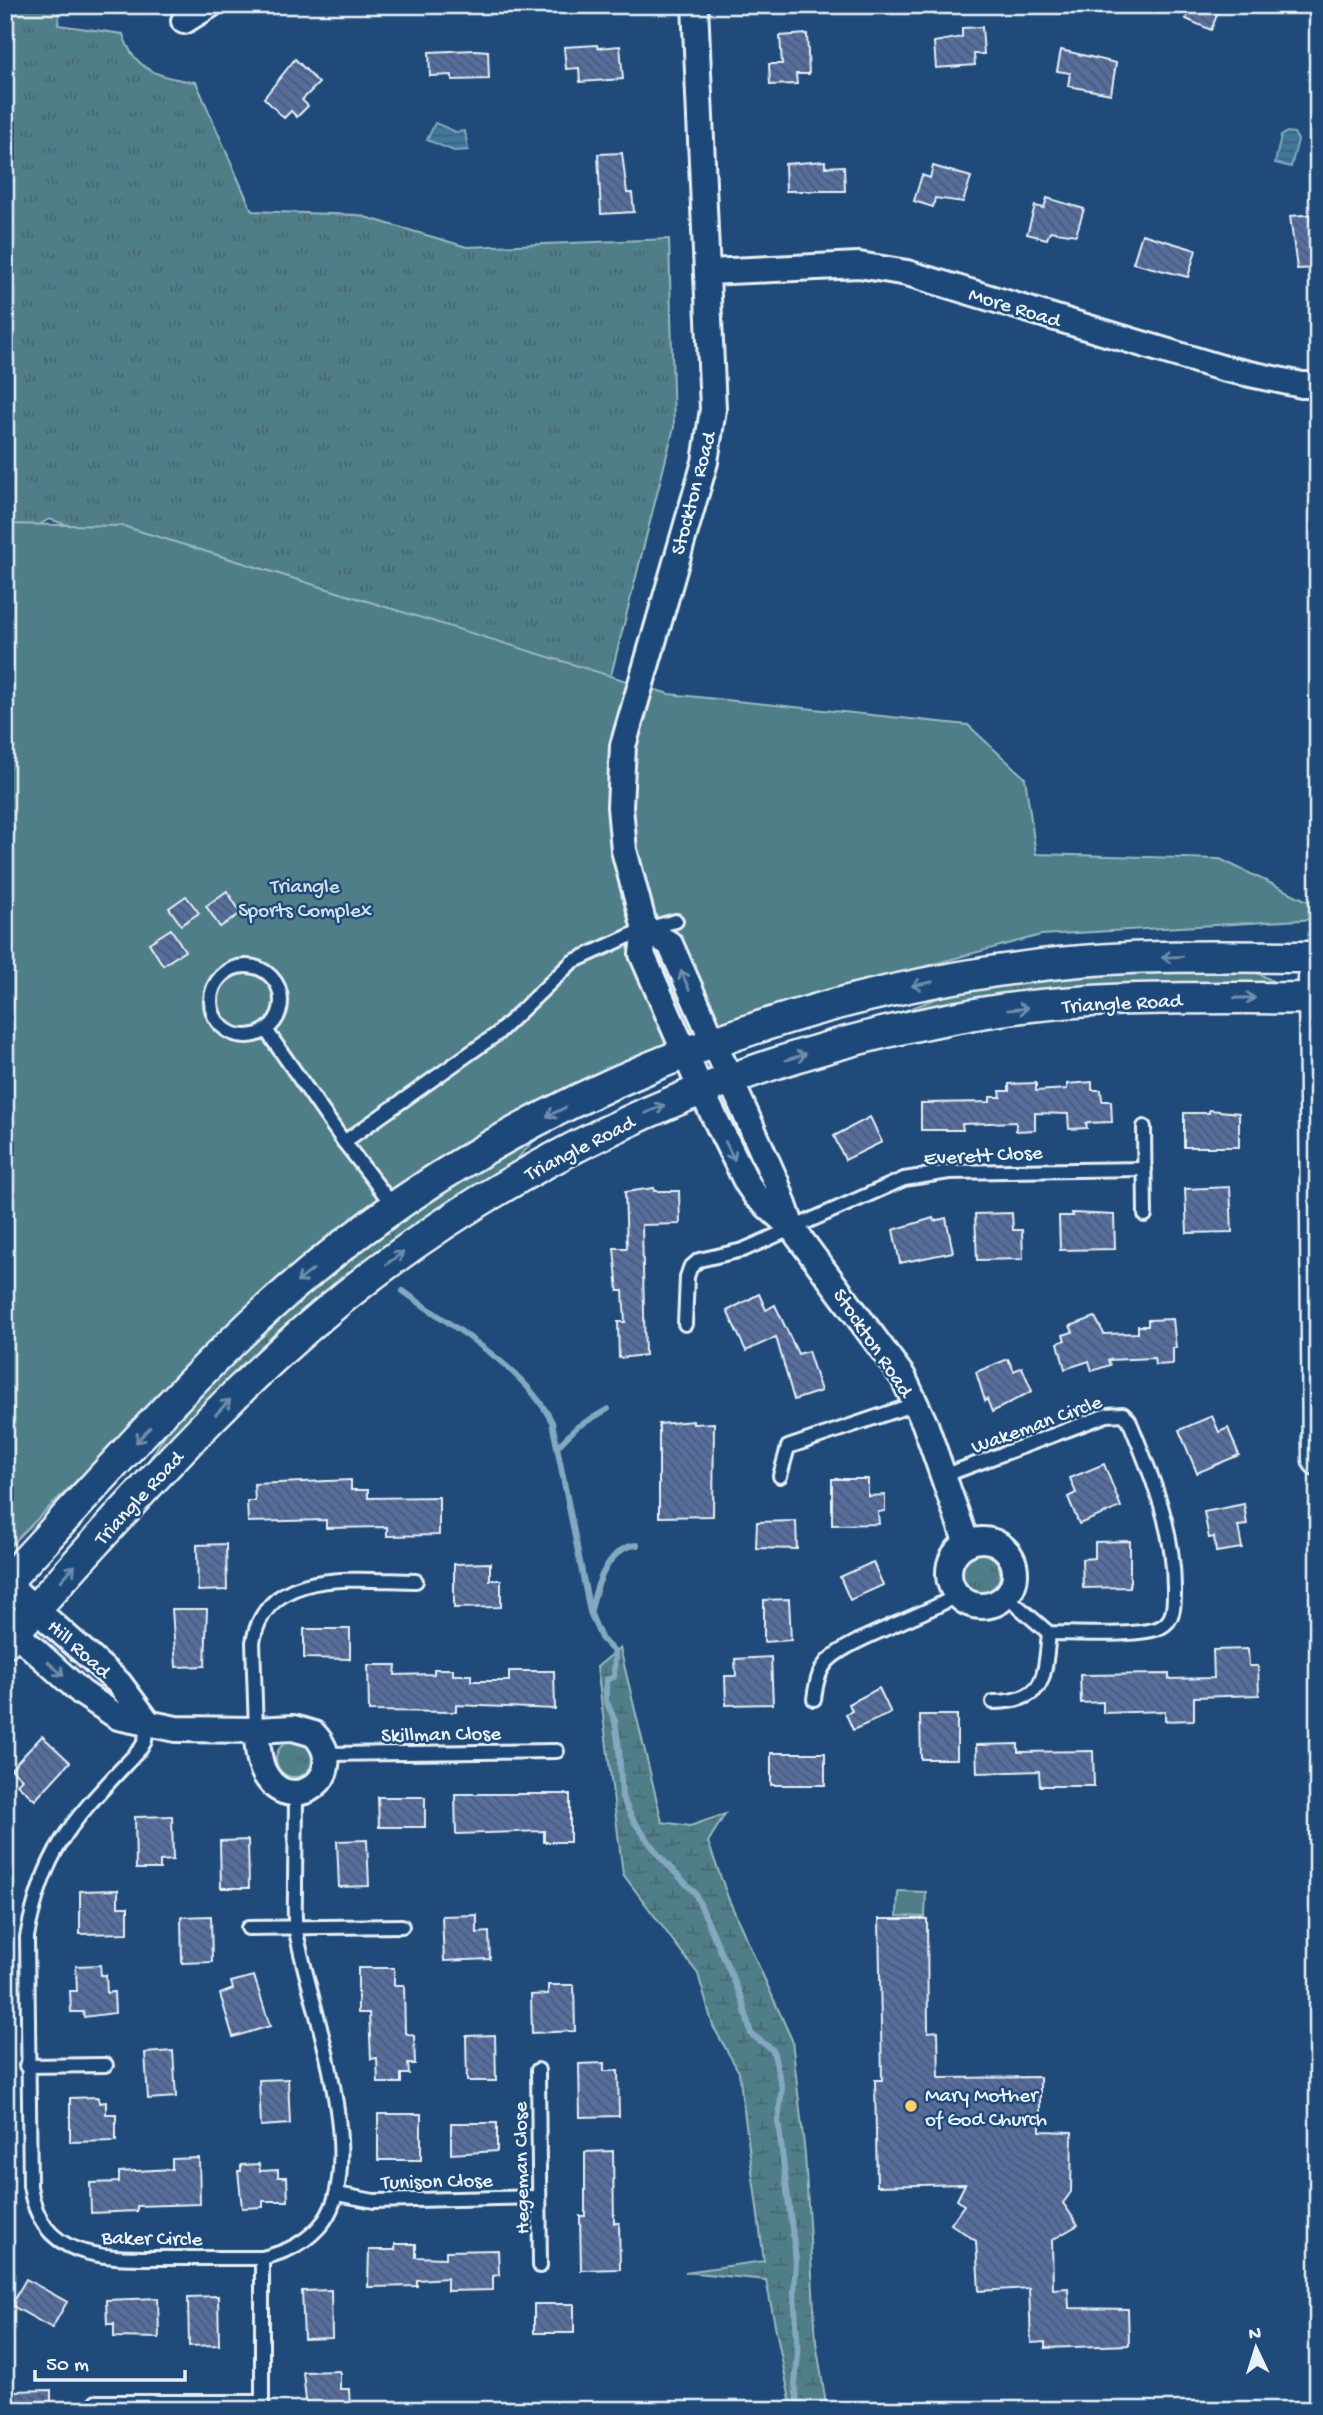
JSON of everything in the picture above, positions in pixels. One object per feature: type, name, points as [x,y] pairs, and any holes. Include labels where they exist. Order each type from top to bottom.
[{"type":"street","points":[[184,21],[209,5]]},
{"type":"street","name":"Stockton Road","points":[[695,5],[713,409],[705,462],[627,733],[620,775],[624,850],[645,929],[642,954],[701,1090],[747,1183],[756,1196],[792,1228],[889,1357],[915,1404],[943,1476],[960,1533],[967,1544]]},
{"type":"street","name":"More Road","points":[[708,271],[859,265],[908,273],[1222,368],[1301,385],[1318,385]]},
{"type":"street","name":"Stockton Road","points":[[645,929],[670,944],[732,1079],[792,1228]]},
{"type":"street","points":[[1316,957],[1318,1460]]},
{"type":"street","name":"Triangle Road","points":[[5,1583],[226,1346],[331,1255],[396,1208],[515,1132],[636,1073],[714,1042],[845,1002],[981,973],[1062,963],[1127,959],[1316,957]]},
{"type":"street","name":"Triangle Road","points":[[8,1632],[36,1608],[108,1527],[244,1385],[373,1274],[467,1208],[532,1168],[606,1130],[732,1079],[881,1033],[983,1012],[1130,999],[1316,998]]},
{"type":"street","points":[[984,1541],[995,1543],[1011,1557],[1015,1575],[1006,1596],[985,1606],[970,1604],[957,1595],[951,1585],[951,1564],[967,1544],[984,1541]]},
{"type":"street","name":"Hill Road","points":[[5,1583],[119,1683],[146,1721]]},
{"type":"street","name":"Hill Road","points":[[8,1632],[82,1693],[118,1717],[176,1729],[302,1728],[314,1734],[327,1754]]},
{"type":"street","points":[[256,1730],[262,1766],[268,1779],[277,1788],[296,1793],[318,1784],[325,1771],[327,1754]]},
{"type":"lane","points":[[344,1142],[498,1034],[572,962],[645,929],[676,921]]},
{"type":"lane","points":[[251,965],[273,977],[282,999],[281,1011],[267,1030],[245,1037],[234,1035],[216,1020],[211,998],[219,978],[228,971],[251,965]]},
{"type":"lane","points":[[267,1030],[344,1142],[396,1208]]},
{"type":"lane","points":[[1144,1127],[1145,1215]]},
{"type":"lane","name":"Everett Close","points":[[685,1324],[686,1290],[691,1268],[699,1260],[743,1250],[884,1187],[925,1174],[1145,1169]]},
{"type":"lane","points":[[780,1476],[788,1447],[915,1404]]},
{"type":"lane","name":"Wakeman Circle","points":[[943,1476],[1107,1415],[1123,1414],[1129,1420],[1166,1518],[1174,1567],[1173,1614],[1164,1626],[1155,1630],[1049,1633]]},
{"type":"lane","points":[[256,1730],[253,1642],[258,1623],[269,1604],[292,1588],[316,1582],[416,1581]]},
{"type":"lane","points":[[814,1699],[820,1671],[833,1655],[957,1595]]},
{"type":"lane","points":[[993,1702],[1025,1698],[1044,1678],[1049,1633],[1006,1596]]},
{"type":"lane","name":"Baker Circle","points":[[146,1721],[145,1741],[141,1748],[75,1819],[47,1864],[33,1905],[27,1937],[26,2066],[30,2186],[33,2204],[51,2234],[70,2248],[99,2257],[262,2258],[303,2242],[326,2219],[337,2194],[337,2104],[330,2062],[295,1928],[296,1793]]},
{"type":"lane","name":"Skillman Close","points":[[327,1754],[556,1751]]},
{"type":"lane","points":[[248,1928],[401,1926]]},
{"type":"lane","points":[[26,2066],[106,2065]]},
{"type":"lane","name":"Hegeman Close","points":[[538,2070],[540,2266]]},
{"type":"lane","name":"Tunison Close","points":[[337,2194],[374,2201],[539,2197]]},
{"type":"lane","points":[[96,2402],[262,2406],[262,2258]]},
{"type":"green space","points":[[5,5],[60,5],[58,25],[123,34],[134,57],[150,70],[171,78],[196,82],[252,211],[358,215],[467,247],[669,239],[674,427],[606,695],[49,519],[5,546]]},
{"type":"green space","name":"Triangle Sports Complex","points":[[5,524],[123,526],[669,694],[968,725],[1025,778],[1036,854],[1220,859],[1318,906],[1318,919],[1041,935],[730,1019],[407,1181],[216,1343],[5,1551]]},
{"type":"green space","points":[[1131,969],[1252,970],[1280,985],[1199,986],[742,1061],[807,1037],[891,1016],[966,987]]},
{"type":"green space","points":[[673,1072],[674,1075],[622,1095],[549,1131],[533,1142],[505,1172],[366,1264],[268,1346],[42,1586],[39,1584],[125,1493],[182,1409],[202,1387],[253,1336],[337,1266],[381,1232],[473,1170],[571,1116]]},
{"type":"green space","points":[[981,1554],[994,1560],[1000,1573],[994,1586],[981,1592],[968,1586],[962,1573],[968,1560]]},
{"type":"green space","points":[[620,1648],[662,1822],[690,1826],[725,1814],[708,1842],[729,1900],[792,2040],[805,2154],[816,2342],[827,2410],[792,2410],[766,2280],[685,2272],[764,2261],[739,2072],[713,2026],[698,1974],[623,1874],[597,1667]]},
{"type":"green space","points":[[294,1741],[307,1746],[312,1759],[307,1772],[294,1777],[281,1772],[276,1759],[281,1746]]},
{"type":"green space","points":[[898,1891],[926,1892],[925,1917],[897,1916]]},
{"type":"water","points":[[435,123],[456,132],[465,131],[468,150],[454,151],[427,140]]},
{"type":"water","points":[[1287,132],[1294,133],[1298,140],[1291,167],[1275,163],[1281,136]]},
{"type":"building","points":[[1192,5],[1221,5],[1211,30],[1186,19]]},
{"type":"building","points":[[982,27],[984,54],[974,54],[975,65],[936,68],[934,42],[962,37],[962,28]]},
{"type":"building","points":[[807,34],[809,74],[796,74],[797,84],[770,85],[769,64],[782,64],[780,36]]},
{"type":"building","points":[[597,45],[598,48],[620,46],[623,79],[580,82],[579,68],[566,69],[564,47]]},
{"type":"building","points":[[1061,50],[1116,63],[1111,94],[1068,86],[1070,73],[1057,71]]},
{"type":"building","points":[[488,51],[489,79],[452,80],[452,75],[430,76],[429,52]]},
{"type":"building","points":[[295,59],[319,83],[302,100],[308,106],[297,117],[291,111],[284,118],[264,98]]},
{"type":"building","points":[[622,153],[627,193],[632,193],[634,212],[601,214],[598,154]]},
{"type":"building","points":[[825,161],[825,167],[844,166],[845,191],[786,191],[785,164]]},
{"type":"building","points":[[933,166],[971,177],[963,202],[935,198],[933,207],[914,201],[922,175],[930,178]]},
{"type":"building","points":[[1047,198],[1084,209],[1076,235],[1050,231],[1047,239],[1027,234],[1035,206],[1044,208]]},
{"type":"building","points":[[1318,214],[1318,268],[1297,269],[1290,216]]},
{"type":"building","points":[[1142,234],[1196,250],[1188,277],[1133,263]]},
{"type":"building","points":[[227,891],[241,913],[220,927],[206,906]]},
{"type":"building","points":[[186,896],[199,913],[181,925],[169,908]]},
{"type":"building","points":[[171,929],[185,951],[163,965],[149,943]]},
{"type":"building","points":[[1092,1082],[1092,1090],[1101,1090],[1102,1101],[1111,1101],[1112,1122],[1086,1123],[1087,1128],[1069,1129],[1068,1114],[1035,1113],[1035,1130],[1016,1131],[1016,1122],[962,1124],[963,1130],[921,1130],[921,1103],[990,1102],[990,1097],[1001,1097],[1000,1091],[1009,1091],[1009,1084],[1036,1083],[1036,1091],[1067,1089],[1067,1084]]},
{"type":"building","points":[[1209,1110],[1239,1113],[1239,1147],[1184,1147],[1184,1113],[1209,1113]]},
{"type":"building","points":[[870,1117],[882,1142],[845,1160],[834,1136]]},
{"type":"building","points":[[1230,1187],[1232,1232],[1187,1233],[1185,1189]]},
{"type":"building","points":[[654,1188],[654,1191],[679,1191],[680,1224],[642,1225],[645,1355],[619,1358],[618,1322],[625,1322],[623,1291],[618,1291],[614,1248],[627,1248],[625,1192]]},
{"type":"building","points":[[1012,1213],[1013,1230],[1022,1230],[1023,1259],[977,1260],[975,1214]]},
{"type":"building","points":[[1072,1213],[1114,1215],[1115,1249],[1060,1250],[1059,1216],[1073,1216]]},
{"type":"building","points":[[933,1218],[934,1221],[946,1218],[953,1252],[900,1263],[893,1230]]},
{"type":"building","points":[[759,1294],[766,1310],[775,1305],[798,1354],[808,1351],[821,1391],[794,1400],[776,1337],[746,1351],[727,1311]]},
{"type":"building","points":[[1095,1317],[1104,1334],[1138,1333],[1138,1326],[1148,1326],[1148,1320],[1173,1319],[1176,1348],[1173,1348],[1173,1364],[1155,1365],[1154,1358],[1108,1360],[1110,1365],[1092,1371],[1089,1361],[1065,1369],[1058,1343],[1065,1340],[1063,1335],[1073,1332],[1070,1326]]},
{"type":"building","points":[[1008,1359],[1014,1371],[1022,1367],[1032,1391],[992,1412],[987,1399],[985,1401],[976,1372]]},
{"type":"building","points":[[1212,1416],[1219,1432],[1228,1428],[1239,1455],[1197,1473],[1179,1430]]},
{"type":"building","points":[[693,1421],[693,1424],[714,1423],[713,1516],[659,1517],[659,1424]]},
{"type":"building","points":[[1104,1464],[1121,1507],[1079,1524],[1068,1497],[1076,1493],[1070,1478]]},
{"type":"building","points":[[832,1479],[868,1479],[868,1496],[885,1495],[885,1511],[878,1512],[879,1524],[832,1525]]},
{"type":"building","points":[[351,1480],[351,1490],[368,1490],[368,1498],[439,1497],[439,1535],[387,1536],[387,1527],[326,1528],[326,1520],[248,1522],[247,1501],[255,1501],[254,1484]]},
{"type":"building","points":[[1244,1504],[1247,1525],[1238,1526],[1242,1548],[1216,1552],[1214,1537],[1209,1538],[1204,1512]]},
{"type":"building","points":[[796,1521],[797,1549],[756,1548],[757,1522]]},
{"type":"building","points":[[1130,1541],[1130,1587],[1083,1588],[1082,1559],[1095,1558],[1095,1542]]},
{"type":"building","points":[[226,1544],[227,1590],[198,1591],[197,1545]]},
{"type":"building","points":[[873,1562],[883,1585],[850,1600],[840,1577]]},
{"type":"building","points":[[490,1563],[490,1580],[501,1580],[501,1607],[454,1608],[454,1564]]},
{"type":"building","points":[[789,1599],[791,1640],[764,1642],[764,1600]]},
{"type":"building","points":[[172,1609],[207,1609],[205,1666],[176,1667]]},
{"type":"building","points":[[304,1629],[350,1629],[350,1659],[304,1658]]},
{"type":"building","points":[[1248,1649],[1249,1666],[1258,1666],[1259,1695],[1194,1697],[1194,1720],[1165,1721],[1165,1711],[1103,1713],[1103,1702],[1081,1703],[1080,1675],[1169,1674],[1169,1679],[1214,1678],[1213,1650]]},
{"type":"building","points":[[771,1657],[773,1704],[726,1705],[725,1676],[736,1676],[735,1659]]},
{"type":"building","points":[[368,1665],[396,1665],[395,1675],[434,1674],[434,1669],[453,1669],[453,1675],[471,1675],[471,1681],[509,1681],[509,1671],[554,1671],[555,1709],[456,1705],[456,1712],[369,1711]]},
{"type":"building","points":[[879,1688],[891,1713],[853,1730],[846,1714],[852,1711],[849,1704]]},
{"type":"building","points":[[920,1715],[957,1715],[957,1759],[921,1759]]},
{"type":"building","points":[[42,1736],[70,1762],[35,1800],[17,1784],[22,1779],[11,1769]]},
{"type":"building","points":[[1018,1744],[1018,1752],[1093,1751],[1094,1786],[1040,1786],[1039,1771],[977,1773],[976,1745]]},
{"type":"building","points":[[771,1753],[825,1753],[825,1785],[771,1785]]},
{"type":"building","points":[[455,1794],[570,1794],[570,1842],[544,1842],[544,1831],[456,1834]]},
{"type":"building","points":[[378,1797],[425,1797],[425,1827],[379,1827]]},
{"type":"building","points":[[172,1816],[173,1860],[160,1861],[160,1869],[136,1869],[135,1817]]},
{"type":"building","points":[[248,1840],[249,1888],[221,1888],[220,1841]]},
{"type":"building","points":[[367,1840],[369,1886],[339,1887],[337,1841]]},
{"type":"building","points":[[118,1890],[118,1907],[128,1907],[128,1933],[80,1934],[80,1891]]},
{"type":"building","points":[[477,1915],[477,1933],[489,1932],[490,1959],[444,1961],[442,1916]]},
{"type":"building","points":[[211,1916],[212,1962],[182,1963],[181,1917]]},
{"type":"building","name":"Mary Mother of God Church","points":[[879,1919],[927,1919],[928,2032],[938,2031],[939,2078],[1040,2077],[1040,2131],[1072,2132],[1071,2192],[1063,2203],[1078,2225],[1052,2240],[1053,2289],[1068,2288],[1069,2308],[1128,2309],[1129,2345],[1045,2348],[1045,2342],[1031,2343],[1029,2288],[979,2291],[976,2241],[951,2224],[964,2205],[957,2200],[965,2184],[877,2186],[875,2080],[882,2080]]},
{"type":"building","points":[[100,1965],[101,1975],[106,1975],[107,1993],[114,1992],[115,2013],[84,2017],[83,2012],[71,2012],[70,1991],[77,1991],[76,1966]]},
{"type":"building","points":[[358,1968],[394,1968],[394,1985],[404,1985],[405,2033],[414,2036],[415,2064],[408,2064],[409,2074],[401,2074],[401,2083],[378,2083],[377,2058],[371,2059],[369,2013],[358,2013]]},
{"type":"building","points":[[254,1976],[270,2026],[233,2037],[220,1994],[233,1989],[231,1982]]},
{"type":"building","points":[[548,1985],[574,1985],[575,2031],[532,2033],[531,1995],[548,1994]]},
{"type":"building","points":[[495,2035],[496,2081],[467,2081],[466,2036]]},
{"type":"building","points":[[173,2051],[176,2097],[148,2099],[145,2053]]},
{"type":"building","points":[[604,2063],[604,2071],[618,2071],[619,2116],[580,2117],[579,2064]]},
{"type":"building","points":[[288,2079],[290,2124],[261,2126],[259,2080]]},
{"type":"building","points":[[98,2097],[99,2103],[106,2102],[106,2114],[116,2114],[116,2141],[70,2142],[70,2098]]},
{"type":"building","points":[[378,2114],[421,2114],[421,2160],[378,2160]]},
{"type":"building","points":[[451,2123],[497,2123],[497,2151],[451,2154]]},
{"type":"building","points":[[613,2151],[614,2223],[619,2223],[620,2269],[581,2270],[580,2216],[585,2216],[585,2152]]},
{"type":"building","points":[[199,2158],[200,2204],[137,2206],[137,2211],[91,2213],[90,2183],[119,2182],[119,2172],[172,2169],[172,2159]]},
{"type":"building","points":[[259,2164],[260,2171],[278,2170],[278,2177],[287,2177],[288,2201],[263,2201],[263,2207],[242,2208],[238,2171],[241,2171],[241,2165]]},
{"type":"building","points":[[395,2244],[416,2244],[416,2257],[446,2258],[446,2251],[498,2250],[499,2275],[493,2276],[493,2290],[447,2291],[447,2278],[417,2280],[417,2286],[368,2287],[369,2250],[395,2250]]},
{"type":"building","points":[[26,2279],[67,2302],[52,2328],[11,2305]]},
{"type":"building","points":[[331,2290],[332,2338],[304,2339],[302,2291]]},
{"type":"building","points":[[218,2296],[219,2345],[189,2346],[188,2297]]},
{"type":"building","points":[[158,2298],[159,2338],[114,2337],[114,2324],[107,2324],[106,2300]]},
{"type":"building","points":[[534,2304],[574,2304],[574,2333],[534,2333]]},
{"type":"building","points":[[340,2371],[340,2389],[349,2389],[350,2410],[307,2410],[303,2372]]},
{"type":"building","points":[[51,2390],[51,2410],[14,2410],[13,2391]]},
{"type":"waterway","points":[[403,1291],[506,1366],[540,1402],[552,1422],[590,1612],[601,1638],[615,1653],[614,1677],[606,1680],[606,1700],[615,1721],[622,1797],[633,1820],[660,1857],[695,1893],[742,1999],[751,2034],[773,2050],[782,2089],[778,2121],[796,2260],[794,2292],[798,2354],[795,2384],[798,2410]]},
{"type":"waterway","points":[[558,1446],[577,1427],[608,1409]]},
{"type":"waterway","points":[[591,1610],[600,1579],[611,1560],[627,1547],[637,1545]]},
{"type":"place","name":"Mary Mother of God Church","points":[[911,2106]]}]
